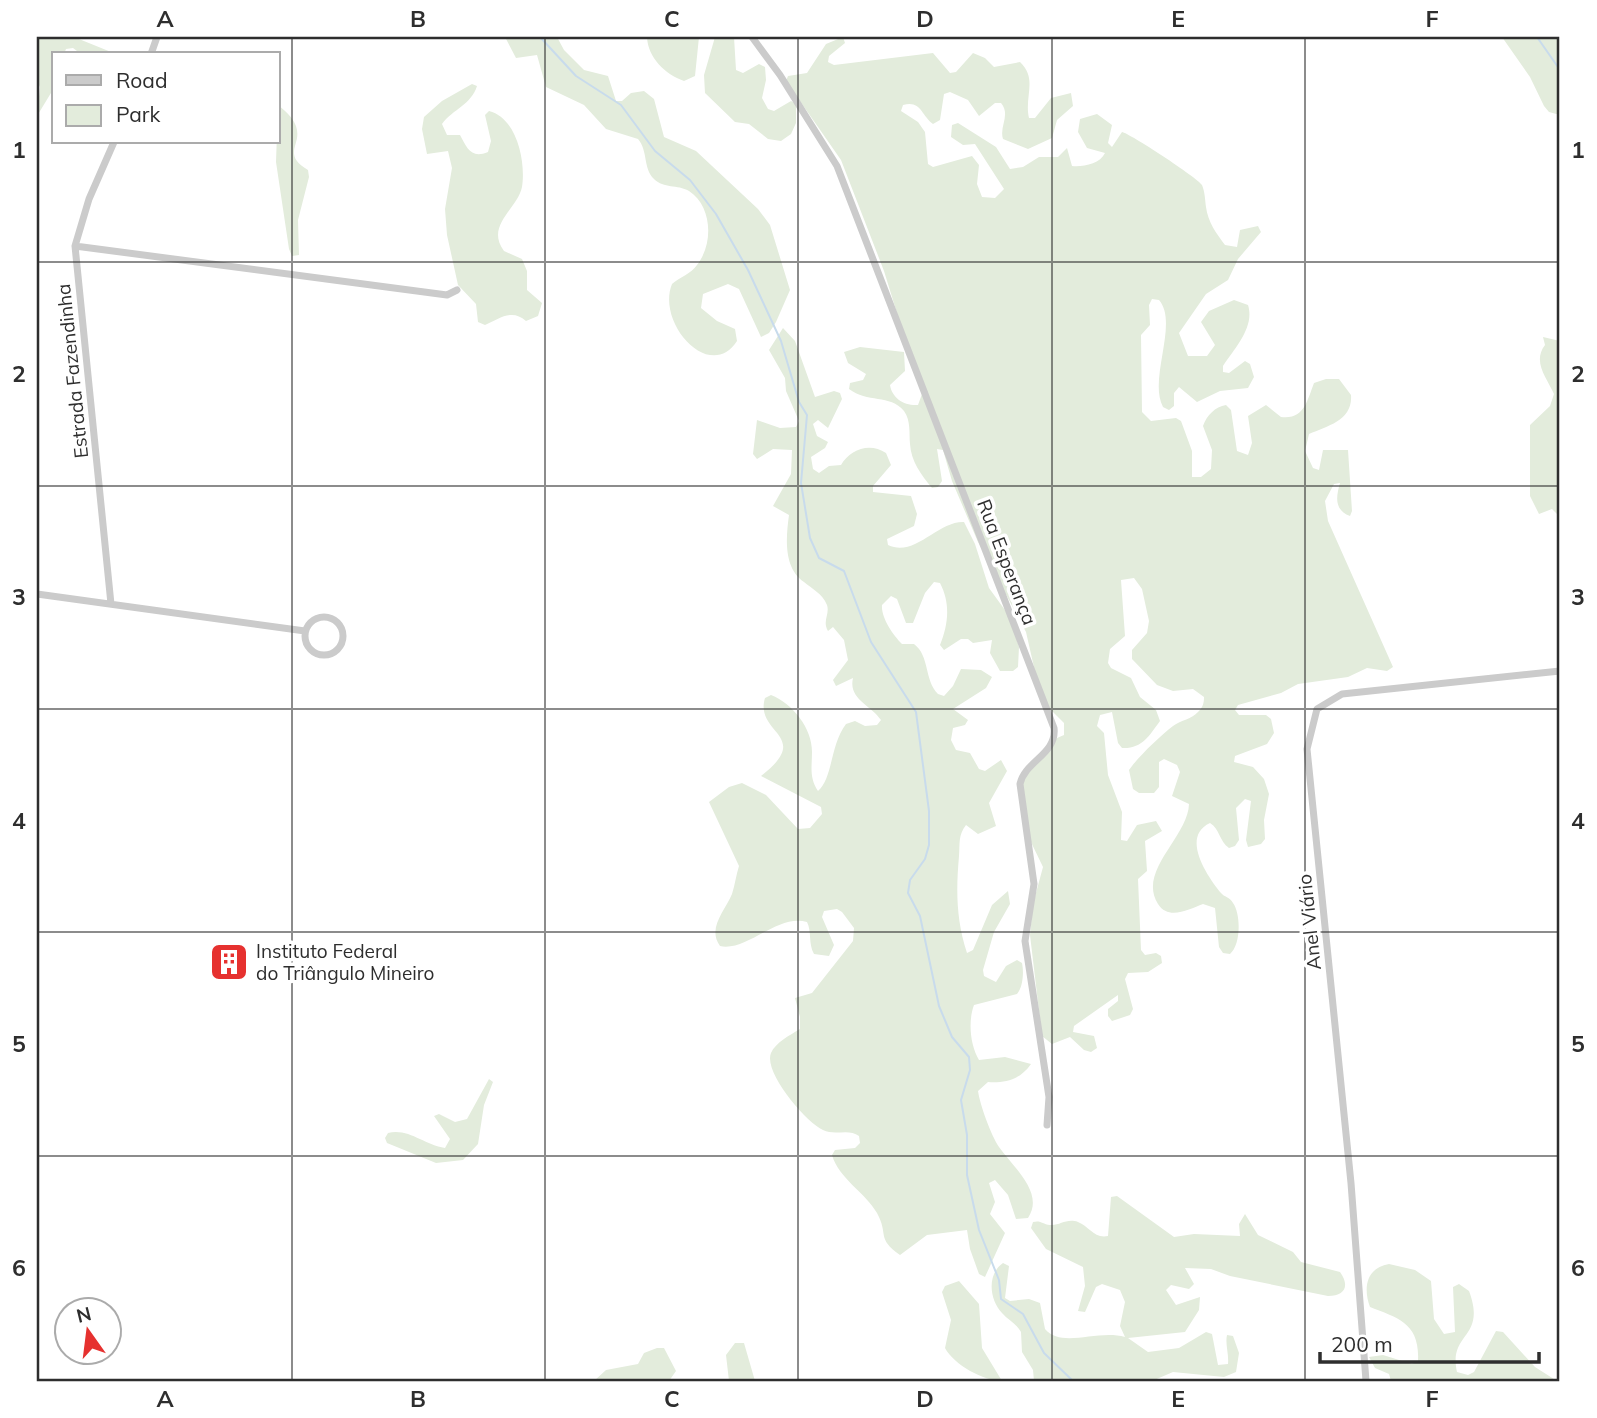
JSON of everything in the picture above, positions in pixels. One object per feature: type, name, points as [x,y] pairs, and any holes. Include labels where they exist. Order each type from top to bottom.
[{"type":"street","name":"Rua Esperança","points":[[752,37],[837,166],[1054,728],[1052,744],[1021,776],[1020,784],[1034,884],[1025,941],[1049,1097],[1047,1125]]},
{"type":"street","name":"Estrada Fazendinha","points":[[111,604],[75,246],[89,199],[113,144]]},
{"type":"street","points":[[75,246],[450,295],[457,290]]},
{"type":"street","points":[[37,594],[305,631]]},
{"type":"street","points":[[323,617],[338,622],[343,638],[335,652],[323,655],[308,648],[305,631],[308,624],[323,617]]},
{"type":"street","name":"Anel Viário","points":[[1366,1381],[1351,1183],[1307,749],[1317,709],[1342,694],[1560,671]]},
{"type":"green space","points":[[37,37],[74,37],[111,52],[78,52],[73,48],[66,49],[65,52],[52,52],[52,91],[37,116],[40,87],[37,81]]},
{"type":"green space","points":[[505,37],[557,37],[564,50],[584,70],[608,76],[616,101],[622,101],[631,93],[644,91],[654,99],[664,137],[696,151],[758,209],[770,225],[790,290],[769,333],[761,337],[739,289],[728,284],[703,294],[701,308],[717,321],[735,329],[737,341],[726,352],[713,355],[700,352],[688,343],[678,330],[669,299],[672,284],[695,268],[706,246],[708,225],[702,206],[689,191],[662,184],[654,179],[648,170],[638,139],[606,129],[584,105],[546,87],[537,55],[516,58]]},
{"type":"green space","points":[[647,37],[699,37],[695,76],[684,81],[664,70],[654,58]]},
{"type":"green space","points":[[715,37],[734,37],[736,70],[743,73],[759,64],[765,67],[766,80],[762,98],[768,109],[774,111],[791,101],[796,104],[796,123],[791,134],[781,141],[768,139],[749,124],[735,122],[705,93],[704,75]]},
{"type":"green space","points":[[843,37],[845,43],[829,56],[828,62],[834,65],[933,53],[950,73],[956,72],[973,53],[985,58],[994,67],[1020,62],[1029,81],[1029,118],[1035,118],[1051,98],[1071,93],[1073,106],[1057,120],[1052,138],[1028,149],[1003,139],[1005,112],[1001,103],[995,103],[979,116],[968,100],[950,92],[944,94],[940,120],[933,124],[917,106],[903,105],[901,111],[918,122],[925,132],[928,164],[933,167],[972,156],[979,165],[977,184],[982,197],[995,198],[1004,189],[975,144],[963,145],[951,137],[952,125],[958,123],[996,147],[1010,169],[1023,167],[1039,157],[1058,157],[1067,148],[1072,166],[1081,166],[1095,162],[1105,153],[1087,148],[1078,132],[1080,119],[1097,114],[1112,125],[1108,143],[1112,147],[1122,132],[1163,156],[1202,185],[1209,218],[1225,245],[1237,247],[1240,230],[1258,226],[1261,232],[1238,259],[1228,280],[1206,294],[1179,333],[1188,356],[1207,356],[1215,345],[1201,322],[1209,311],[1234,300],[1248,305],[1249,321],[1238,345],[1223,366],[1223,372],[1229,373],[1245,361],[1250,364],[1254,377],[1248,388],[1220,391],[1197,402],[1179,387],[1174,393],[1174,406],[1169,410],[1163,407],[1159,395],[1166,322],[1159,300],[1152,299],[1149,305],[1150,325],[1141,335],[1142,412],[1151,421],[1176,418],[1181,421],[1192,451],[1192,477],[1201,477],[1211,469],[1212,450],[1203,426],[1209,415],[1218,408],[1226,405],[1231,410],[1237,451],[1248,455],[1252,443],[1248,416],[1266,405],[1281,417],[1295,415],[1304,408],[1314,383],[1326,379],[1339,379],[1351,395],[1351,404],[1344,416],[1309,434],[1305,451],[1313,468],[1319,470],[1323,450],[1348,450],[1352,511],[1350,516],[1339,507],[1337,498],[1340,483],[1334,484],[1325,501],[1328,521],[1393,667],[1387,671],[1367,668],[1348,677],[1298,684],[1281,693],[1238,705],[1235,710],[1239,715],[1266,715],[1271,719],[1274,733],[1267,744],[1235,756],[1234,762],[1253,767],[1264,779],[1269,794],[1264,820],[1265,839],[1261,844],[1248,847],[1246,840],[1251,801],[1245,799],[1236,808],[1239,840],[1235,846],[1229,848],[1210,823],[1201,829],[1197,838],[1199,857],[1204,868],[1221,893],[1232,901],[1236,908],[1238,937],[1230,954],[1223,953],[1219,947],[1215,908],[1203,904],[1186,911],[1168,912],[1158,904],[1153,892],[1158,867],[1181,829],[1189,804],[1172,796],[1180,772],[1177,765],[1164,759],[1159,762],[1159,787],[1154,793],[1139,793],[1133,789],[1129,770],[1168,730],[1198,712],[1204,697],[1193,689],[1173,691],[1157,685],[1132,659],[1132,650],[1147,633],[1149,621],[1142,589],[1134,578],[1121,580],[1125,636],[1110,649],[1108,663],[1111,668],[1131,678],[1140,697],[1156,710],[1160,721],[1140,744],[1129,748],[1122,748],[1118,743],[1112,712],[1100,715],[1097,726],[1104,733],[1108,775],[1122,812],[1121,840],[1127,841],[1137,825],[1156,821],[1162,831],[1145,841],[1147,871],[1138,879],[1141,950],[1145,955],[1156,953],[1161,956],[1162,963],[1148,972],[1128,973],[1125,979],[1133,1009],[1130,1015],[1112,1021],[1108,1016],[1108,1009],[1118,1001],[1118,995],[1074,1026],[1073,1032],[1094,1036],[1097,1048],[1091,1052],[1084,1050],[1070,1037],[1052,1044],[1042,1036],[1030,935],[1033,904],[1043,867],[1029,838],[1022,779],[1057,738],[1064,735],[1064,723],[1049,708],[1036,676],[1026,632],[978,542],[952,481],[943,450],[937,449],[942,481],[938,487],[932,488],[914,462],[909,423],[904,411],[892,402],[863,396],[849,389],[850,383],[863,380],[866,374],[848,363],[844,352],[860,347],[904,352],[905,371],[890,385],[891,390],[900,400],[913,405],[918,405],[922,394],[884,271],[841,160],[786,81],[788,76],[807,73],[826,44]]},
{"type":"green space","points":[[1502,37],[1560,37],[1560,115],[1549,112],[1544,106],[1530,77]]},
{"type":"green space","points":[[472,84],[477,86],[471,98],[442,124],[447,135],[460,135],[470,151],[482,154],[488,152],[491,141],[485,115],[489,111],[507,122],[518,142],[522,187],[498,233],[504,251],[522,259],[527,271],[527,290],[542,303],[538,316],[526,321],[511,315],[485,325],[478,322],[476,304],[458,285],[447,235],[445,209],[452,168],[448,151],[427,154],[422,129],[424,117],[442,101]]},
{"type":"green space","points":[[280,107],[296,127],[294,156],[298,163],[308,170],[309,177],[298,220],[299,255],[292,256],[289,249],[276,162],[277,144],[280,144]]},
{"type":"green space","points":[[783,328],[795,341],[815,397],[834,391],[840,393],[842,399],[828,428],[818,420],[813,424],[817,436],[828,442],[825,448],[811,457],[813,469],[819,473],[829,466],[841,465],[855,451],[861,449],[873,448],[886,453],[891,465],[873,486],[873,492],[911,496],[917,514],[914,526],[887,539],[888,545],[907,547],[954,523],[964,522],[975,544],[989,588],[1010,617],[1019,647],[1018,667],[1013,671],[1000,671],[990,653],[992,640],[973,643],[968,639],[961,639],[944,650],[940,645],[945,630],[947,607],[940,583],[934,582],[925,593],[913,623],[906,623],[897,599],[891,596],[882,605],[891,631],[902,644],[914,644],[923,655],[931,682],[938,694],[944,696],[953,686],[961,669],[981,670],[992,677],[986,688],[953,709],[968,720],[965,725],[953,728],[951,740],[956,750],[970,753],[979,769],[985,771],[1001,760],[1007,771],[989,803],[996,826],[978,834],[966,825],[962,832],[957,881],[959,916],[967,953],[973,950],[992,905],[1008,891],[1010,904],[994,932],[983,970],[984,976],[996,982],[1006,966],[1017,960],[1023,967],[1022,983],[1017,994],[974,1005],[971,1025],[976,1054],[979,1060],[1005,1057],[1031,1064],[1017,1077],[988,1082],[978,1091],[983,1112],[996,1142],[1025,1181],[1033,1199],[1028,1218],[1016,1219],[1008,1195],[995,1180],[989,1183],[995,1202],[990,1214],[1005,1233],[985,1277],[979,1274],[970,1249],[967,1230],[927,1235],[900,1255],[893,1249],[885,1240],[880,1220],[872,1205],[840,1171],[832,1155],[835,1150],[855,1148],[860,1143],[859,1136],[828,1132],[816,1125],[788,1096],[773,1072],[770,1061],[773,1049],[800,1029],[795,998],[812,993],[853,941],[854,928],[842,912],[837,909],[824,911],[822,917],[834,945],[829,956],[814,954],[807,922],[785,923],[741,944],[720,946],[716,939],[716,926],[732,894],[739,866],[709,802],[729,787],[742,783],[766,795],[798,829],[810,828],[822,814],[821,807],[761,776],[776,762],[782,752],[783,743],[767,720],[765,698],[771,695],[787,704],[805,726],[811,743],[812,776],[818,791],[826,778],[837,741],[846,724],[855,721],[865,726],[877,725],[881,720],[857,697],[852,685],[853,678],[836,686],[833,680],[848,660],[844,640],[833,627],[828,631],[828,608],[825,601],[797,576],[789,560],[789,515],[773,506],[791,474],[792,450],[773,449],[757,459],[753,454],[757,420],[780,428],[796,427],[799,421],[786,391],[785,378],[769,350]]},
{"type":"green space","points":[[1543,337],[1560,341],[1560,517],[1552,509],[1539,514],[1530,496],[1530,425],[1550,406],[1554,394],[1540,364],[1541,351],[1545,345]]},
{"type":"green space","points":[[489,1079],[493,1082],[484,1105],[478,1144],[463,1160],[436,1163],[387,1143],[385,1138],[388,1133],[396,1132],[445,1148],[450,1139],[434,1116],[439,1114],[455,1122],[467,1119]]},
{"type":"green space","points":[[1117,1196],[1174,1237],[1194,1234],[1240,1236],[1239,1224],[1245,1214],[1258,1235],[1293,1252],[1301,1262],[1340,1272],[1345,1282],[1344,1289],[1338,1294],[1328,1296],[1230,1276],[1211,1269],[1185,1268],[1194,1284],[1189,1289],[1171,1285],[1166,1290],[1176,1305],[1200,1297],[1199,1310],[1185,1332],[1128,1338],[1148,1352],[1179,1348],[1206,1332],[1212,1334],[1218,1365],[1228,1364],[1227,1335],[1233,1336],[1239,1353],[1236,1372],[1224,1377],[1173,1372],[1152,1381],[1034,1381],[1033,1370],[1022,1352],[1021,1332],[994,1301],[994,1273],[1003,1263],[1009,1266],[1005,1298],[1010,1301],[1029,1299],[1040,1303],[1045,1329],[1052,1335],[1061,1338],[1103,1335],[1125,1337],[1120,1326],[1125,1302],[1120,1290],[1102,1284],[1096,1287],[1085,1312],[1078,1311],[1085,1286],[1083,1267],[1046,1249],[1031,1228],[1033,1222],[1054,1225],[1074,1221],[1099,1236],[1108,1236],[1111,1197]]},
{"type":"green space","points":[[1389,1264],[1415,1270],[1431,1281],[1434,1319],[1444,1334],[1455,1332],[1453,1287],[1459,1284],[1469,1291],[1473,1318],[1471,1327],[1458,1349],[1457,1372],[1468,1375],[1474,1372],[1496,1331],[1503,1332],[1535,1367],[1557,1381],[1391,1381],[1389,1374],[1375,1368],[1369,1357],[1383,1355],[1412,1364],[1418,1361],[1418,1348],[1411,1330],[1405,1324],[1370,1307],[1368,1280],[1375,1270]]},
{"type":"green space","points":[[959,1281],[979,1304],[982,1348],[1002,1381],[970,1371],[945,1348],[951,1320],[942,1292],[945,1286]]},
{"type":"green space","points":[[735,1343],[744,1343],[755,1381],[729,1381],[726,1355]]},
{"type":"green space","points":[[664,1348],[676,1371],[669,1381],[594,1381],[606,1370],[638,1364],[644,1353]]},
{"type":"waterway","points":[[540,37],[576,76],[621,105],[655,151],[690,180],[716,214],[748,270],[781,341],[799,402],[807,415],[801,483],[810,538],[819,558],[844,571],[871,642],[916,712],[929,811],[929,845],[925,859],[910,880],[908,893],[920,916],[939,1006],[952,1037],[969,1057],[970,1070],[961,1100],[967,1135],[967,1175],[979,1230],[999,1280],[1001,1299],[1023,1314],[1044,1353],[1073,1381]]},
{"type":"waterway","points":[[1537,37],[1560,70]]},
{"type":"place","name":"Instituto Federal do Triângulo Mineiro","points":[[229,962]]}]
